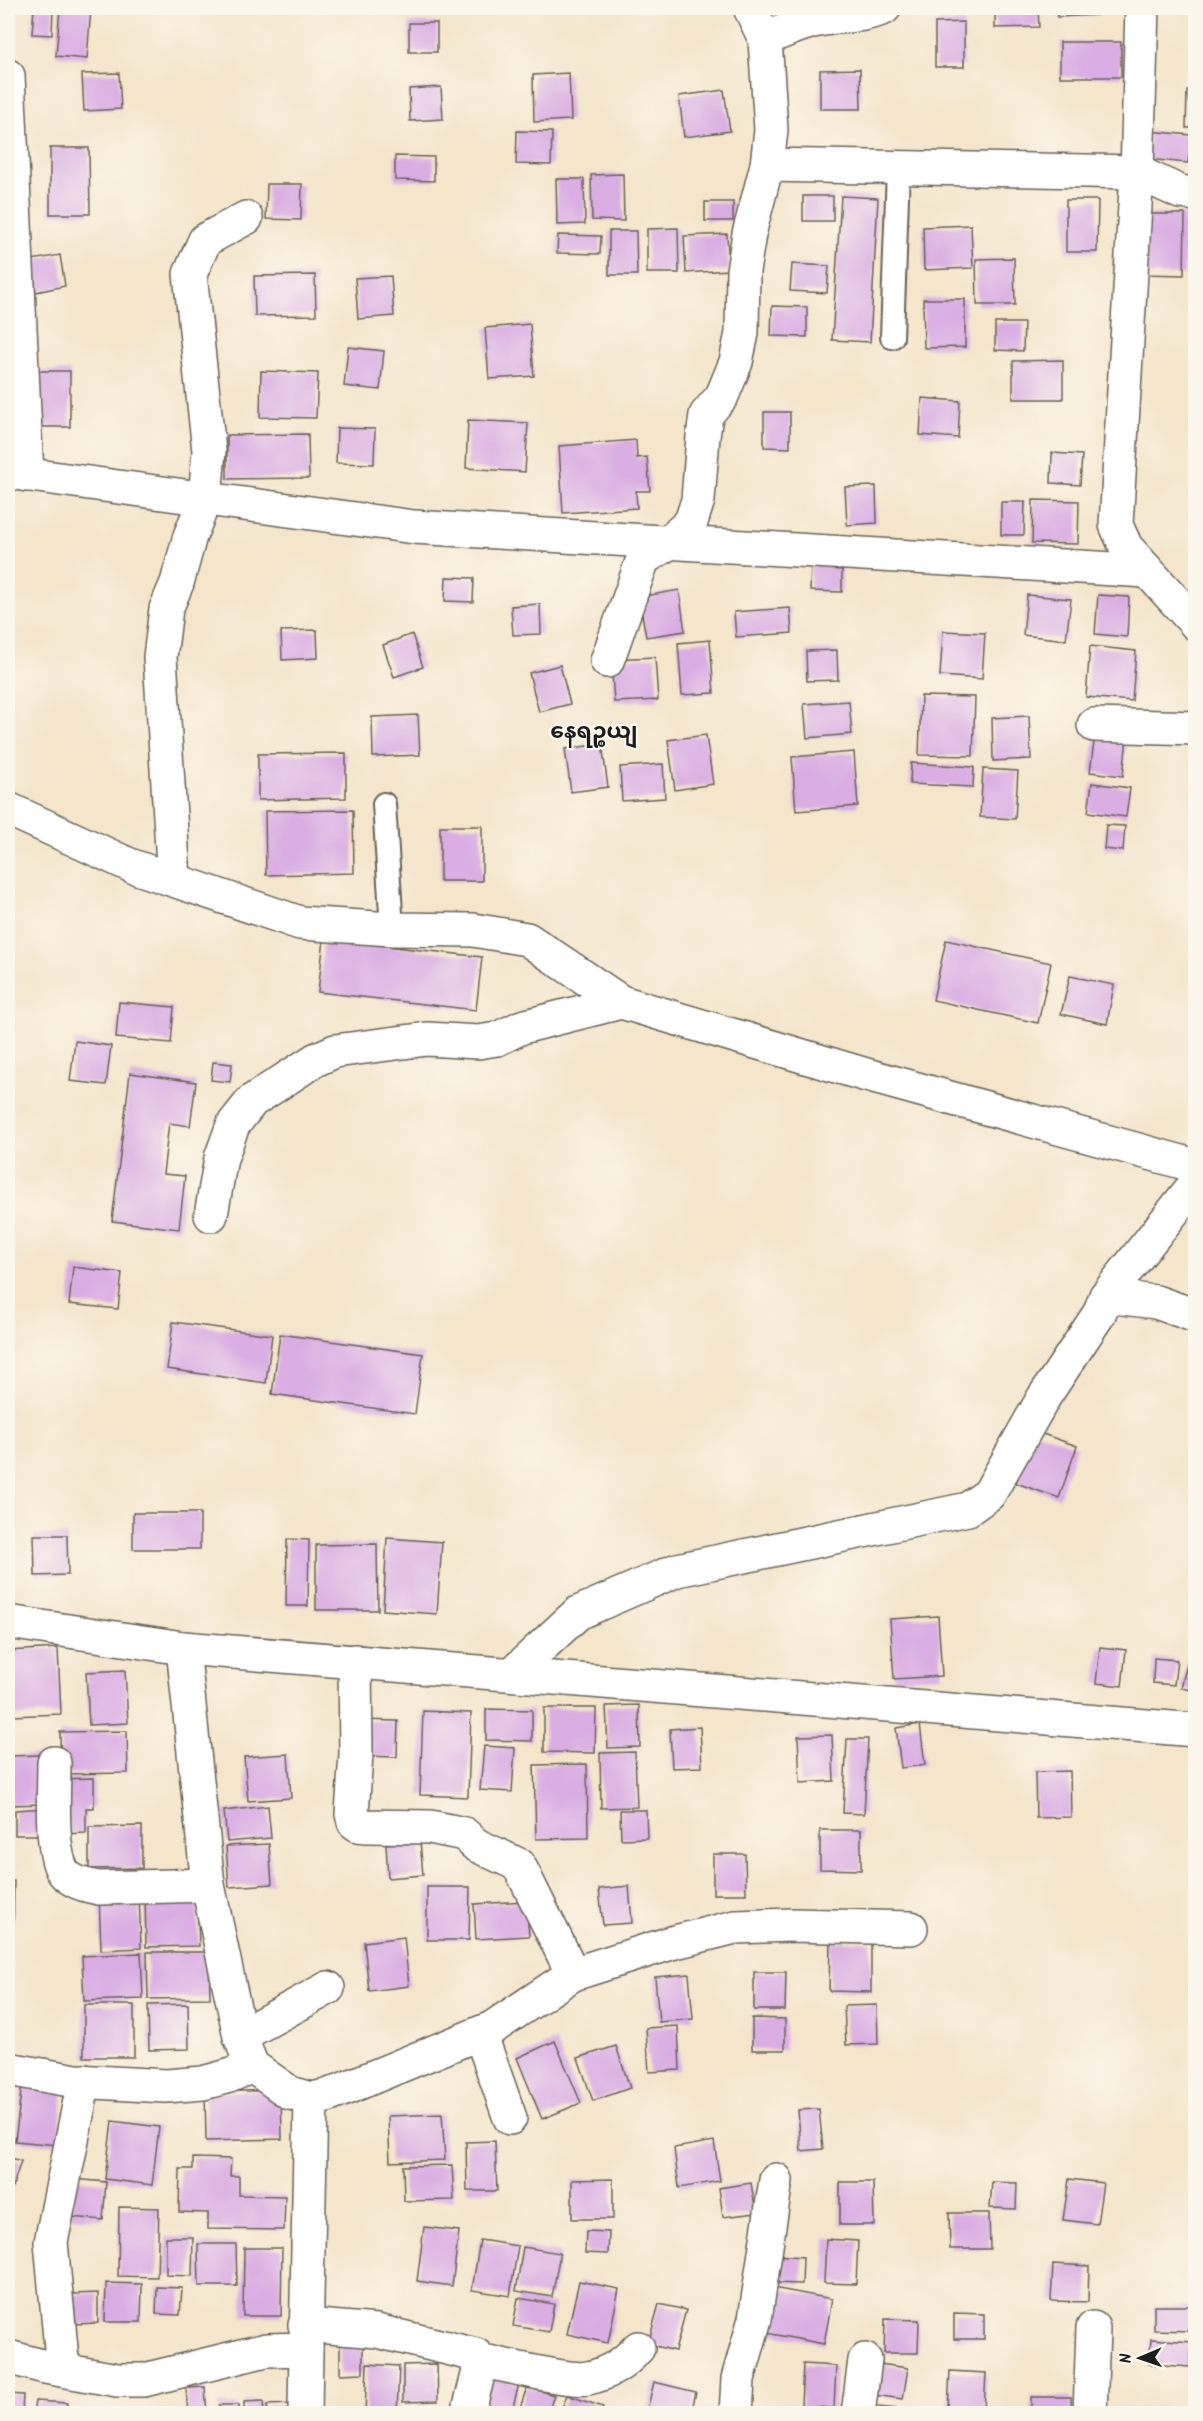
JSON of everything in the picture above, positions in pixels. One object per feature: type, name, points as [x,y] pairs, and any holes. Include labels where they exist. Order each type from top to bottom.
[{"type":"street","points":[[607,661],[643,559],[667,544],[691,522],[699,500],[706,415],[722,396],[736,362],[742,333],[743,271],[749,234],[767,165],[771,130],[765,39],[750,8]]},
{"type":"street","points":[[765,39],[817,20],[873,13],[884,8]]},
{"type":"street","points":[[1142,8],[1137,172],[1116,525],[1126,547],[1196,624]]},
{"type":"street","points":[[8,76],[17,474],[414,527],[667,544],[1147,571]]},
{"type":"street","points":[[767,165],[1137,172],[1180,192],[1196,194]]},
{"type":"street","points":[[174,880],[160,657],[166,609],[205,499],[209,451],[190,274],[205,240],[246,218]]},
{"type":"street","points":[[1094,725],[1196,728]]},
{"type":"street","points":[[8,809],[132,866],[300,923],[392,929],[473,930],[527,939],[621,1002],[863,1074],[1196,1166]]},
{"type":"street","points":[[211,1215],[220,1158],[233,1125],[252,1101],[315,1060],[335,1051],[427,1039],[478,1042],[498,1039],[522,1027],[621,1002]]},
{"type":"street","points":[[512,1674],[578,1613],[677,1570],[968,1509],[989,1494],[1044,1396],[1099,1314],[1106,1296],[1196,1183]]},
{"type":"street","points":[[1106,1296],[1156,1302],[1196,1316]]},
{"type":"street","points":[[8,1622],[183,1648],[1196,1731]]},
{"type":"street","points":[[183,1648],[208,1885],[246,2051],[290,2093],[311,2099],[327,2097],[492,2028],[573,1974],[671,1943],[735,1927],[792,1925],[911,1928]]},
{"type":"street","points":[[355,1661],[356,1754],[352,1814],[354,1822],[366,1826],[430,1827],[464,1834],[476,1845],[519,1865],[573,1974]]},
{"type":"street","points":[[54,1763],[55,1839],[63,1871],[71,1878],[83,1885],[99,1888],[208,1885]]},
{"type":"street","points":[[8,2069],[24,2074],[84,2081],[166,2086],[194,2084],[229,2076],[246,2051],[328,1988]]},
{"type":"street","points":[[480,2033],[510,2118]]},
{"type":"street","points":[[63,2370],[51,2242],[84,2081]]},
{"type":"street","points":[[305,2414],[311,2099]]},
{"type":"street","points":[[736,2414],[738,2379],[755,2319],[776,2180]]},
{"type":"street","points":[[1090,2414],[1093,2328]]},
{"type":"street","points":[[8,2357],[117,2380],[144,2380],[266,2350],[305,2337],[377,2331],[476,2355],[479,2371],[468,2414]]},
{"type":"street","points":[[478,2360],[569,2378],[587,2379],[624,2364],[638,2348]]},
{"type":"street","points":[[858,2414],[865,2360]]},
{"type":"lane","points":[[891,338],[898,169]]},
{"type":"lane","points":[[384,804],[392,929]]},
{"type":"building","points":[[34,8],[53,8],[52,35],[32,34]]},
{"type":"building","points":[[60,8],[91,8],[87,59],[56,56]]},
{"type":"building","points":[[995,8],[1038,8],[1039,27],[995,28]]},
{"type":"building","points":[[1056,8],[1096,8],[1097,15],[1057,17]]},
{"type":"building","points":[[964,22],[964,67],[935,67],[935,23]]},
{"type":"building","points":[[409,23],[437,23],[437,52],[409,52]]},
{"type":"building","points":[[1060,42],[1121,42],[1121,77],[1060,77]]},
{"type":"building","points":[[860,69],[861,109],[820,109],[820,70]]},
{"type":"building","points":[[119,73],[121,109],[84,111],[82,74]]},
{"type":"building","points":[[569,73],[571,120],[534,122],[533,75]]},
{"type":"building","points":[[441,87],[443,119],[410,121],[409,89]]},
{"type":"building","points":[[724,90],[730,131],[684,137],[679,96]]},
{"type":"building","points":[[1187,91],[1196,91],[1196,128],[1186,128]]},
{"type":"building","points":[[517,131],[552,132],[551,165],[516,164]]},
{"type":"building","points":[[1149,131],[1191,135],[1188,163],[1147,159]]},
{"type":"building","points":[[50,148],[89,148],[90,214],[50,214]]},
{"type":"building","points":[[395,156],[434,157],[434,181],[395,180]]},
{"type":"building","points":[[623,174],[624,221],[592,220],[591,175]]},
{"type":"building","points":[[556,179],[584,179],[585,224],[557,225]]},
{"type":"building","points":[[267,184],[302,184],[301,220],[266,219]]},
{"type":"building","points":[[803,196],[833,196],[833,221],[803,221]]},
{"type":"building","points":[[841,196],[878,198],[870,342],[832,340]]},
{"type":"building","points":[[1066,200],[1098,200],[1097,252],[1066,252]]},
{"type":"building","points":[[705,202],[733,202],[733,221],[705,221]]},
{"type":"building","points":[[1142,214],[1185,214],[1184,275],[1142,274]]},
{"type":"building","points":[[971,225],[973,268],[924,270],[923,227]]},
{"type":"building","points":[[678,228],[679,273],[647,273],[647,229]]},
{"type":"building","points":[[609,231],[636,231],[637,275],[609,275]]},
{"type":"building","points":[[727,234],[729,270],[686,273],[684,236]]},
{"type":"building","points":[[558,235],[601,236],[600,254],[557,253]]},
{"type":"building","points":[[60,255],[65,286],[36,292],[31,260]]},
{"type":"building","points":[[1014,258],[1015,305],[977,305],[976,259]]},
{"type":"building","points":[[792,264],[829,266],[827,293],[790,291]]},
{"type":"building","points":[[315,275],[316,315],[255,316],[254,276]]},
{"type":"building","points":[[391,276],[394,316],[358,319],[355,278]]},
{"type":"building","points":[[923,299],[965,299],[965,347],[924,348]]},
{"type":"building","points":[[772,306],[807,307],[807,337],[771,336]]},
{"type":"building","points":[[995,323],[1024,323],[1023,351],[995,350]]},
{"type":"building","points":[[530,324],[534,376],[489,379],[485,328]]},
{"type":"building","points":[[348,347],[384,351],[380,390],[344,386]]},
{"type":"building","points":[[1063,360],[1063,399],[1013,399],[1013,361]]},
{"type":"building","points":[[29,371],[70,371],[70,427],[29,427]]},
{"type":"building","points":[[261,371],[318,373],[316,418],[260,417]]},
{"type":"building","points":[[922,398],[960,401],[958,438],[920,435]]},
{"type":"building","points":[[764,412],[790,412],[790,448],[764,447]]},
{"type":"building","points":[[468,420],[528,423],[525,472],[466,468]]},
{"type":"building","points":[[337,428],[375,429],[374,464],[336,463]]},
{"type":"building","points":[[308,434],[309,478],[227,479],[227,435]]},
{"type":"building","points":[[636,440],[637,458],[647,457],[650,491],[636,491],[637,508],[563,513],[559,446]]},
{"type":"building","points":[[1052,453],[1082,455],[1080,485],[1051,483]]},
{"type":"building","points":[[876,486],[877,523],[847,525],[845,487]]},
{"type":"building","points":[[1033,500],[1079,501],[1078,544],[1032,543]]},
{"type":"building","points":[[1001,502],[1025,502],[1024,535],[1001,535]]},
{"type":"building","points":[[811,562],[842,563],[842,592],[810,591]]},
{"type":"building","points":[[446,577],[474,578],[473,602],[445,601]]},
{"type":"building","points":[[679,590],[685,631],[646,637],[639,597]]},
{"type":"building","points":[[1027,595],[1071,599],[1066,640],[1023,635]]},
{"type":"building","points":[[1098,595],[1129,597],[1127,637],[1095,634]]},
{"type":"building","points":[[540,604],[541,634],[513,635],[511,606]]},
{"type":"building","points":[[790,608],[792,633],[736,637],[734,612]]},
{"type":"building","points":[[317,630],[318,658],[282,660],[281,631]]},
{"type":"building","points":[[943,631],[985,633],[982,679],[940,676]]},
{"type":"building","points":[[412,634],[423,667],[394,677],[383,645]]},
{"type":"building","points":[[710,640],[714,693],[682,695],[678,643]]},
{"type":"building","points":[[1090,646],[1136,651],[1132,701],[1086,697]]},
{"type":"building","points":[[837,650],[838,680],[807,681],[806,651]]},
{"type":"building","points":[[655,657],[658,700],[614,702],[611,659]]},
{"type":"building","points":[[560,665],[570,704],[539,712],[529,673]]},
{"type":"building","points":[[921,696],[975,697],[973,756],[919,755]]},
{"type":"building","points":[[849,701],[852,734],[807,738],[804,704]]},
{"type":"building","points":[[418,715],[420,755],[373,757],[372,717]]},
{"type":"building","points":[[1029,716],[1031,759],[993,761],[992,718]]},
{"type":"building","points":[[706,735],[713,784],[675,790],[668,740]]},
{"type":"building","points":[[1095,735],[1127,738],[1123,776],[1090,772]]},
{"type":"building","points":[[602,744],[608,787],[571,792],[565,749]]},
{"type":"building","points":[[854,752],[858,806],[796,811],[792,757]]},
{"type":"building","points":[[346,753],[346,798],[258,800],[258,754]]},
{"type":"building","points":[[911,763],[974,767],[973,787],[910,784]]},
{"type":"building","points":[[663,764],[665,798],[622,801],[620,767]]},
{"type":"building","points":[[983,769],[1018,771],[1015,819],[980,817]]},
{"type":"building","points":[[1092,783],[1130,788],[1126,817],[1088,812]]},
{"type":"building","points":[[353,810],[354,873],[266,875],[265,811]]},
{"type":"building","points":[[1106,825],[1125,826],[1123,851],[1104,849]]},
{"type":"building","points":[[440,826],[482,826],[482,881],[440,881]]},
{"type":"building","points":[[324,939],[482,957],[476,1010],[318,992]]},
{"type":"building","points":[[946,940],[1051,963],[1038,1023],[933,1000]]},
{"type":"building","points":[[1070,976],[1114,985],[1107,1024],[1061,1014]]},
{"type":"building","points":[[119,1002],[174,1007],[171,1043],[116,1038]]},
{"type":"building","points":[[75,1041],[111,1046],[106,1085],[70,1081]]},
{"type":"building","points":[[213,1062],[232,1064],[230,1082],[211,1080]]},
{"type":"building","points":[[130,1073],[196,1082],[190,1126],[169,1123],[163,1174],[185,1176],[179,1229],[112,1221]]},
{"type":"building","points":[[73,1267],[122,1273],[118,1309],[69,1304]]},
{"type":"building","points":[[173,1322],[272,1335],[266,1383],[167,1369]]},
{"type":"building","points":[[280,1334],[423,1354],[415,1414],[272,1394]]},
{"type":"building","points":[[1034,1431],[1077,1446],[1059,1498],[1016,1483]]},
{"type":"building","points":[[133,1513],[200,1513],[200,1549],[133,1549]]},
{"type":"building","points":[[34,1535],[67,1535],[68,1575],[35,1576]]},
{"type":"building","points":[[387,1538],[442,1542],[437,1614],[383,1610]]},
{"type":"building","points":[[287,1539],[309,1540],[308,1606],[286,1606]]},
{"type":"building","points":[[377,1544],[378,1610],[316,1610],[316,1545]]},
{"type":"building","points":[[938,1616],[942,1676],[894,1679],[890,1619]]},
{"type":"building","points":[[1100,1647],[1126,1650],[1122,1686],[1096,1683]]},
{"type":"building","points":[[58,1648],[61,1714],[11,1716],[8,1651]]},
{"type":"building","points":[[1154,1658],[1177,1660],[1174,1685],[1153,1683]]},
{"type":"building","points":[[1188,1660],[1196,1662],[1196,1691],[1181,1688]]},
{"type":"building","points":[[125,1670],[128,1723],[89,1725],[86,1672]]},
{"type":"building","points":[[639,1705],[640,1747],[608,1748],[606,1706]]},
{"type":"building","points":[[544,1708],[596,1708],[595,1753],[544,1752]]},
{"type":"building","points":[[486,1709],[532,1710],[532,1741],[486,1740]]},
{"type":"building","points":[[423,1711],[471,1713],[468,1797],[420,1795]]},
{"type":"building","points":[[360,1720],[398,1721],[397,1757],[360,1756]]},
{"type":"building","points":[[920,1724],[925,1765],[901,1768],[896,1728]]},
{"type":"building","points":[[700,1727],[702,1767],[672,1768],[670,1729]]},
{"type":"building","points":[[127,1731],[128,1773],[61,1774],[60,1732]]},
{"type":"building","points":[[832,1735],[834,1781],[800,1783],[798,1736]]},
{"type":"building","points":[[847,1739],[868,1739],[864,1814],[843,1813]]},
{"type":"building","points":[[484,1746],[515,1748],[512,1792],[480,1790]]},
{"type":"building","points":[[635,1752],[637,1807],[601,1808],[600,1753]]},
{"type":"building","points":[[288,1754],[291,1798],[248,1801],[244,1757]]},
{"type":"building","points":[[41,1755],[43,1804],[11,1805],[9,1756]]},
{"type":"building","points":[[587,1764],[588,1838],[536,1839],[534,1765]]},
{"type":"building","points":[[1070,1771],[1071,1817],[1036,1818],[1035,1772]]},
{"type":"building","points":[[94,1778],[94,1808],[86,1808],[86,1833],[61,1834],[60,1779]]},
{"type":"building","points":[[268,1806],[271,1838],[227,1842],[224,1811]]},
{"type":"building","points":[[47,1808],[47,1835],[15,1835],[15,1810]]},
{"type":"building","points":[[620,1810],[646,1810],[647,1838],[621,1839]]},
{"type":"building","points":[[142,1826],[142,1868],[89,1869],[89,1827]]},
{"type":"building","points":[[820,1830],[861,1830],[861,1870],[820,1869]]},
{"type":"building","points":[[420,1841],[423,1875],[388,1878],[386,1844]]},
{"type":"building","points":[[269,1844],[272,1884],[229,1887],[226,1846]]},
{"type":"building","points":[[713,1854],[745,1854],[746,1894],[713,1894]]},
{"type":"building","points":[[8,1881],[14,1881],[13,1931],[8,1931]]},
{"type":"building","points":[[629,1886],[632,1923],[603,1925],[599,1889]]},
{"type":"building","points":[[427,1887],[470,1887],[469,1940],[427,1940]]},
{"type":"building","points":[[197,1889],[199,1946],[146,1947],[145,1891]]},
{"type":"building","points":[[139,1893],[141,1948],[101,1950],[99,1894]]},
{"type":"building","points":[[526,1901],[529,1936],[476,1939],[474,1904]]},
{"type":"building","points":[[404,1937],[409,1986],[369,1991],[364,1942]]},
{"type":"building","points":[[830,1941],[871,1942],[871,1992],[829,1991]]},
{"type":"building","points":[[147,1952],[209,1952],[210,1998],[148,1999]]},
{"type":"building","points":[[141,1953],[143,1999],[84,2001],[82,1956]]},
{"type":"building","points":[[754,1972],[786,1972],[785,2010],[754,2010]]},
{"type":"building","points":[[689,1974],[693,2019],[659,2022],[655,1977]]},
{"type":"building","points":[[188,2004],[189,2049],[149,2050],[148,2005]]},
{"type":"building","points":[[84,2005],[134,2005],[134,2057],[84,2057]]},
{"type":"building","points":[[877,2005],[878,2044],[846,2045],[844,2006]]},
{"type":"building","points":[[752,2018],[785,2019],[785,2050],[752,2050]]},
{"type":"building","points":[[678,2026],[680,2070],[649,2072],[646,2028]]},
{"type":"building","points":[[555,2041],[581,2103],[542,2119],[517,2058]]},
{"type":"building","points":[[616,2046],[630,2088],[593,2101],[578,2058]]},
{"type":"building","points":[[22,2084],[64,2089],[58,2145],[15,2141]]},
{"type":"building","points":[[281,2090],[282,2139],[206,2141],[205,2092]]},
{"type":"building","points":[[819,2109],[823,2149],[801,2151],[798,2110]]},
{"type":"building","points":[[442,2114],[445,2160],[390,2162],[388,2116]]},
{"type":"building","points":[[112,2121],[159,2127],[152,2185],[105,2179]]},
{"type":"building","points":[[495,2141],[497,2191],[467,2191],[466,2142]]},
{"type":"building","points":[[714,2141],[720,2181],[679,2188],[674,2148]]},
{"type":"building","points":[[8,2157],[21,2161],[8,2201]]},
{"type":"building","points":[[193,2158],[231,2159],[230,2176],[239,2176],[239,2195],[285,2196],[284,2230],[208,2229],[208,2213],[179,2212],[180,2169],[193,2169]]},
{"type":"building","points":[[452,2165],[454,2200],[404,2201],[403,2166]]},
{"type":"building","points":[[73,2179],[106,2182],[103,2220],[71,2217]]},
{"type":"building","points":[[613,2179],[613,2219],[572,2219],[572,2180]]},
{"type":"building","points":[[1069,2179],[1103,2183],[1097,2224],[1063,2220]]},
{"type":"building","points":[[840,2182],[873,2182],[874,2225],[840,2225]]},
{"type":"building","points":[[992,2182],[1017,2183],[1016,2209],[990,2208]]},
{"type":"building","points":[[751,2183],[756,2213],[723,2217],[719,2188]]},
{"type":"building","points":[[119,2207],[159,2208],[157,2277],[118,2276]]},
{"type":"building","points":[[949,2213],[989,2213],[990,2249],[950,2249]]},
{"type":"building","points":[[424,2227],[459,2231],[452,2286],[417,2281]]},
{"type":"building","points":[[586,2231],[609,2232],[608,2254],[585,2253]]},
{"type":"building","points":[[166,2237],[193,2237],[192,2276],[166,2275]]},
{"type":"building","points":[[826,2239],[858,2241],[856,2284],[824,2283]]},
{"type":"building","points":[[480,2240],[518,2246],[510,2296],[472,2290]]},
{"type":"building","points":[[198,2244],[236,2244],[237,2286],[199,2286]]},
{"type":"building","points":[[523,2247],[560,2253],[552,2297],[516,2291]]},
{"type":"building","points":[[244,2248],[282,2248],[281,2316],[243,2316]]},
{"type":"building","points":[[774,2255],[803,2257],[802,2284],[772,2283]]},
{"type":"building","points":[[1053,2264],[1089,2266],[1088,2302],[1051,2301]]},
{"type":"building","points":[[579,2281],[619,2289],[608,2343],[567,2334]]},
{"type":"building","points":[[106,2283],[142,2284],[141,2322],[105,2322]]},
{"type":"building","points":[[157,2287],[182,2288],[180,2315],[156,2314]]},
{"type":"building","points":[[768,2287],[832,2299],[824,2344],[761,2332]]},
{"type":"building","points":[[98,2293],[98,2323],[73,2324],[73,2294]]},
{"type":"building","points":[[518,2298],[554,2304],[549,2332],[513,2326]]},
{"type":"building","points":[[659,2304],[686,2310],[675,2351],[648,2344]]},
{"type":"building","points":[[1154,2306],[1193,2306],[1192,2331],[1154,2330]]},
{"type":"building","points":[[954,2313],[984,2314],[984,2339],[954,2339]]},
{"type":"building","points":[[885,2319],[919,2320],[918,2353],[884,2353]]},
{"type":"building","points":[[1151,2339],[1192,2342],[1190,2367],[1149,2364]]},
{"type":"building","points":[[363,2342],[363,2373],[340,2374],[340,2343]]},
{"type":"building","points":[[872,2363],[908,2368],[903,2399],[867,2394]]},
{"type":"building","points":[[367,2364],[399,2366],[397,2414],[365,2414]]},
{"type":"building","points":[[437,2364],[438,2401],[403,2402],[403,2365]]},
{"type":"building","points":[[803,2364],[836,2366],[834,2408],[801,2406]]},
{"type":"building","points":[[950,2371],[986,2373],[984,2410],[948,2408]]},
{"type":"building","points":[[485,2375],[519,2384],[511,2414],[474,2414]]},
{"type":"building","points":[[654,2382],[696,2392],[691,2414],[646,2414]]},
{"type":"building","points":[[205,2387],[207,2414],[188,2414],[186,2388]]},
{"type":"building","points":[[527,2387],[554,2395],[548,2414],[518,2414]]},
{"type":"building","points":[[8,2394],[23,2395],[22,2414],[8,2414]]},
{"type":"building","points":[[567,2395],[603,2407],[601,2414],[560,2414]]},
{"type":"building","points":[[1031,2397],[1071,2397],[1071,2414],[1031,2414]]},
{"type":"building","points":[[35,2401],[67,2403],[66,2414],[33,2414]]},
{"type":"building","points":[[263,2401],[264,2414],[244,2414],[244,2402]]},
{"type":"building","points":[[293,2404],[294,2414],[268,2414],[267,2405]]},
{"type":"building","points":[[219,2405],[239,2405],[239,2414],[220,2414]]},
{"type":"building","points":[[869,2406],[906,2410],[905,2414],[868,2414]]},
{"type":"building","points":[[1156,2410],[1184,2410],[1184,2414],[1156,2414]]},
{"type":"district","name":"နေရဉ္စယျ","points":[[594,730]]}]
